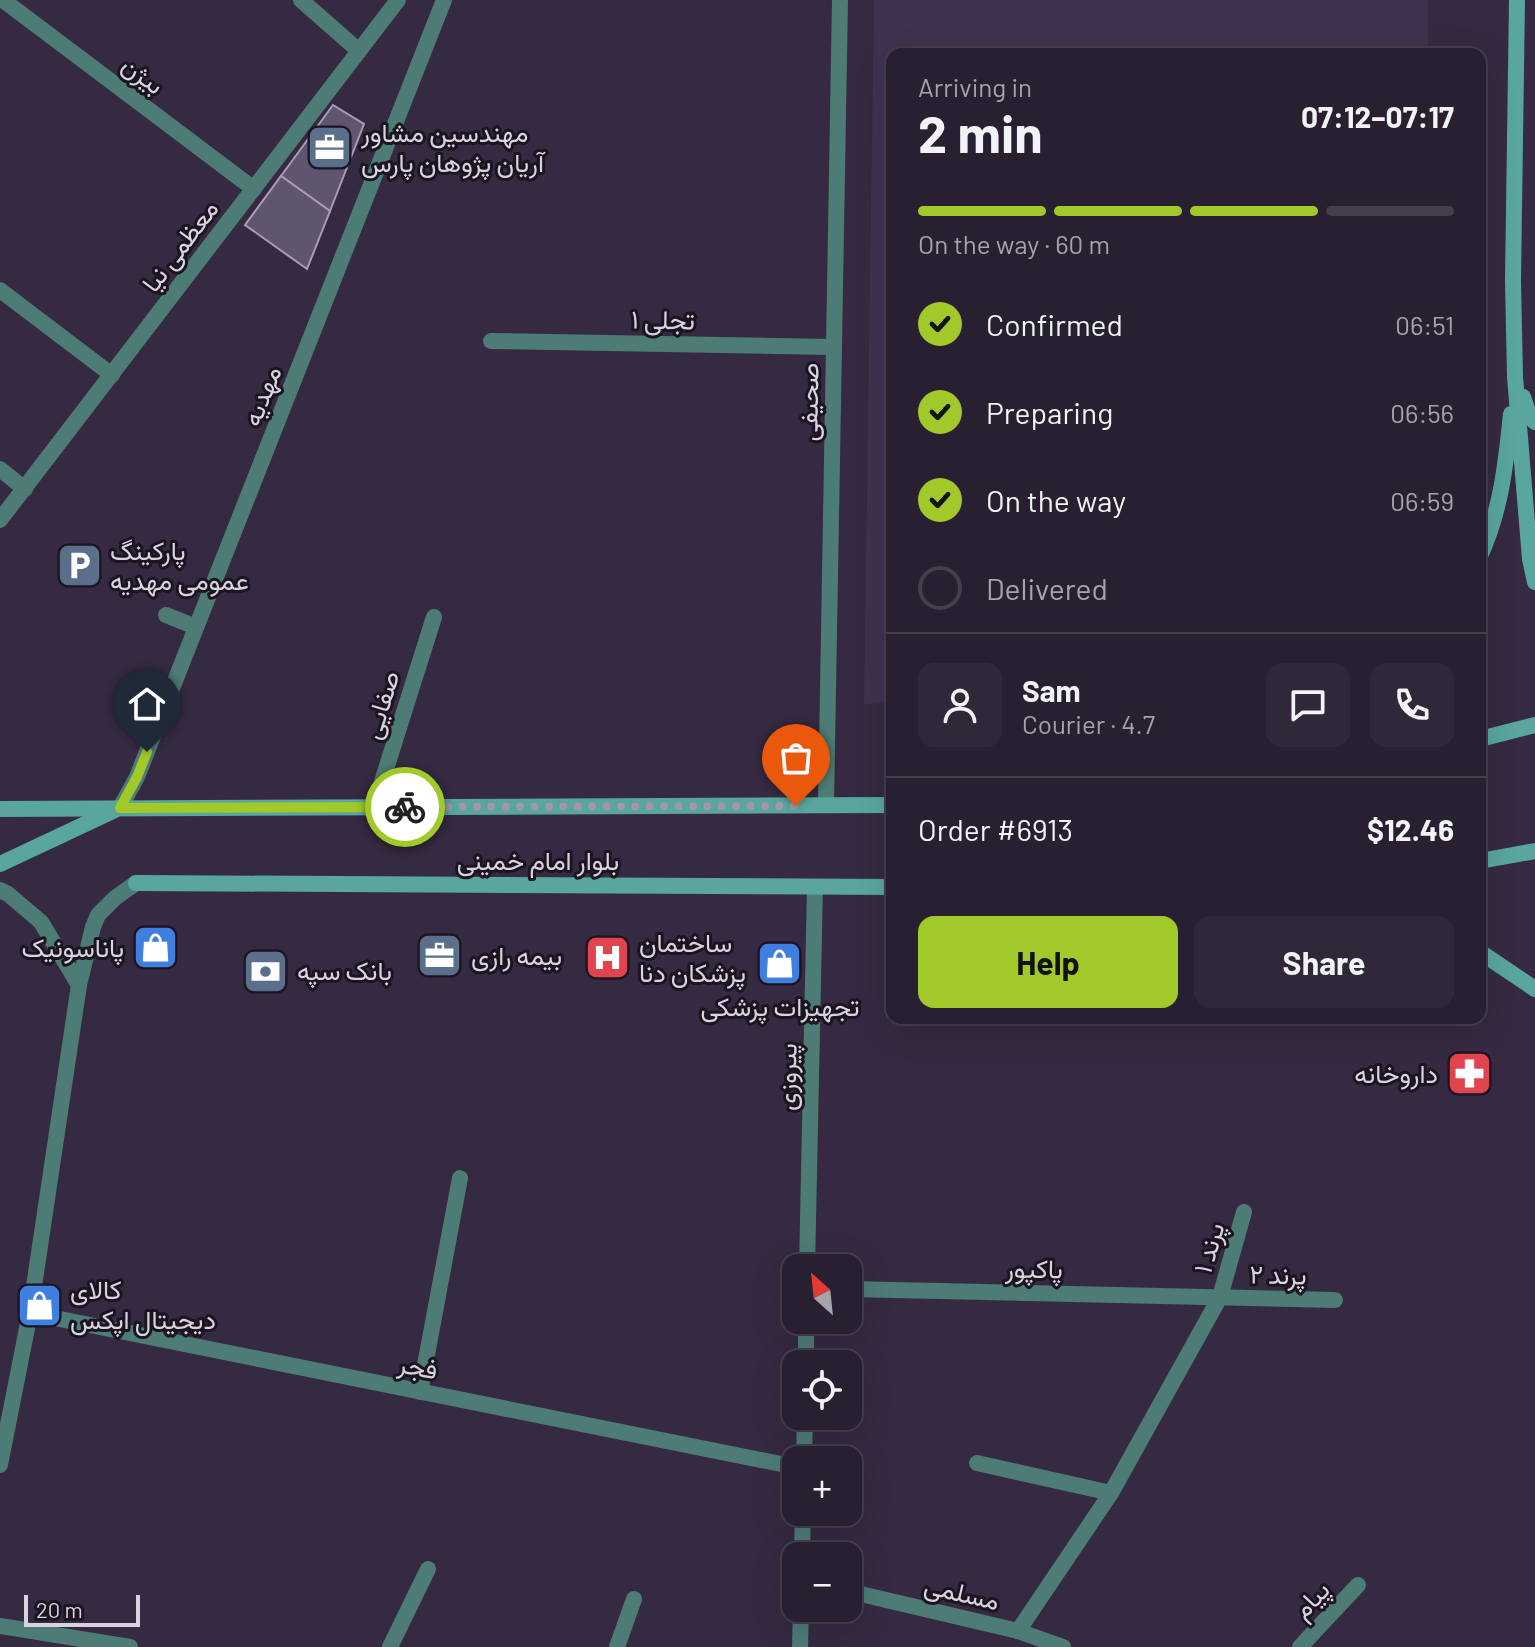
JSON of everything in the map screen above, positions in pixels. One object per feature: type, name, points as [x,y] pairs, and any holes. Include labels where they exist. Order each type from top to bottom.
[{"type":"main road","points":[[1517,0],[1513,280],[1515,377],[1530,559],[1535,582]]},
{"type":"main road","points":[[1515,377],[1530,417],[1535,422]]},
{"type":"main road","points":[[1486,543],[1505,474],[1515,377]]},
{"type":"main road","points":[[1486,737],[1535,725]]},
{"type":"main road","name":"بلوار امام خمینی","points":[[0,809],[886,805]]},
{"type":"main road","points":[[0,864],[120,808]]},
{"type":"main road","points":[[1486,860],[1535,851]]},
{"type":"main road","name":"بلوار امام خمینی","points":[[136,883],[886,887]]},
{"type":"main road","points":[[1486,956],[1535,989]]},
{"type":"street","name":"بیژن","points":[[3,0],[254,189]]},
{"type":"street","points":[[301,0],[359,51]]},
{"type":"street","name":"معظمی نیا","points":[[0,520],[397,0]]},
{"type":"street","name":"مهدیه","points":[[120,808],[137,777],[444,0]]},
{"type":"street","name":"صحیفی","points":[[826,805],[840,0]]},
{"type":"street","points":[[0,290],[112,375]]},
{"type":"street","name":"تجلی ١","points":[[491,341],[834,347]]},
{"type":"street","points":[[0,469],[25,489]]},
{"type":"street","points":[[166,615],[196,627]]},
{"type":"street","name":"صفایی","points":[[374,807],[434,617]]},
{"type":"street","points":[[0,1465],[30,1313],[79,985],[98,915],[136,883]]},
{"type":"street","name":"پیروزی","points":[[807,1254],[815,887]]},
{"type":"street","points":[[0,890],[41,922],[79,985]]},
{"type":"street","points":[[420,1392],[460,1178]]},
{"type":"street","name":"پرند ۱","points":[[1018,1631],[1111,1493],[1220,1297],[1244,1212]]},
{"type":"street","name":"پاکپور","points":[[862,1289],[1220,1297]]},
{"type":"street","name":"پرند ۲","points":[[1220,1297],[1335,1300]]},
{"type":"street","name":"فجر","points":[[30,1313],[782,1464]]},
{"type":"street","points":[[977,1463],[1111,1493]]},
{"type":"street","points":[[390,1647],[428,1569]]},
{"type":"street","name":"پیام","points":[[1300,1647],[1358,1585]]},
{"type":"street","name":"مسلمی","points":[[862,1594],[1018,1631],[1063,1647]]},
{"type":"street","points":[[617,1647],[634,1599]]},
{"type":"street","points":[[800,1647],[801,1622]]},
{"type":"street","points":[[0,1626],[130,1647]]},
{"type":"shaded area","points":[[874,0],[1428,0],[1428,48],[886,48],[886,703],[864,704]]},
{"type":"building","points":[[333,105],[364,124],[330,211],[281,176]]},
{"type":"building","points":[[281,176],[330,211],[307,269],[245,225]]},
{"type":"way so far","points":[[405,807],[796,806]]},
{"type":"place","name":"مهندسین مشاور آریان پژوهان پارس","points":[[330,148]]},
{"type":"place","name":"پارکینگ عمومی مهدیه","points":[[79,566]]},
{"type":"place","name":"پاناسونیک","points":[[155,948]]},
{"type":"place","name":"بیمه رازی","points":[[440,956]]},
{"type":"place","name":"ساختمان پزشکان دنا","points":[[608,958]]},
{"type":"place","name":"تجهیزات پزشکی","points":[[780,964]]},
{"type":"place","name":"بانک سپه","points":[[266,971]]},
{"type":"place","name":"داروخانه","points":[[1469,1074]]},
{"type":"place","name":"کالای دیجیتال اپکس","points":[[39,1305]]},
{"type":"route","points":[[147,752],[120,808],[405,807]]}]
